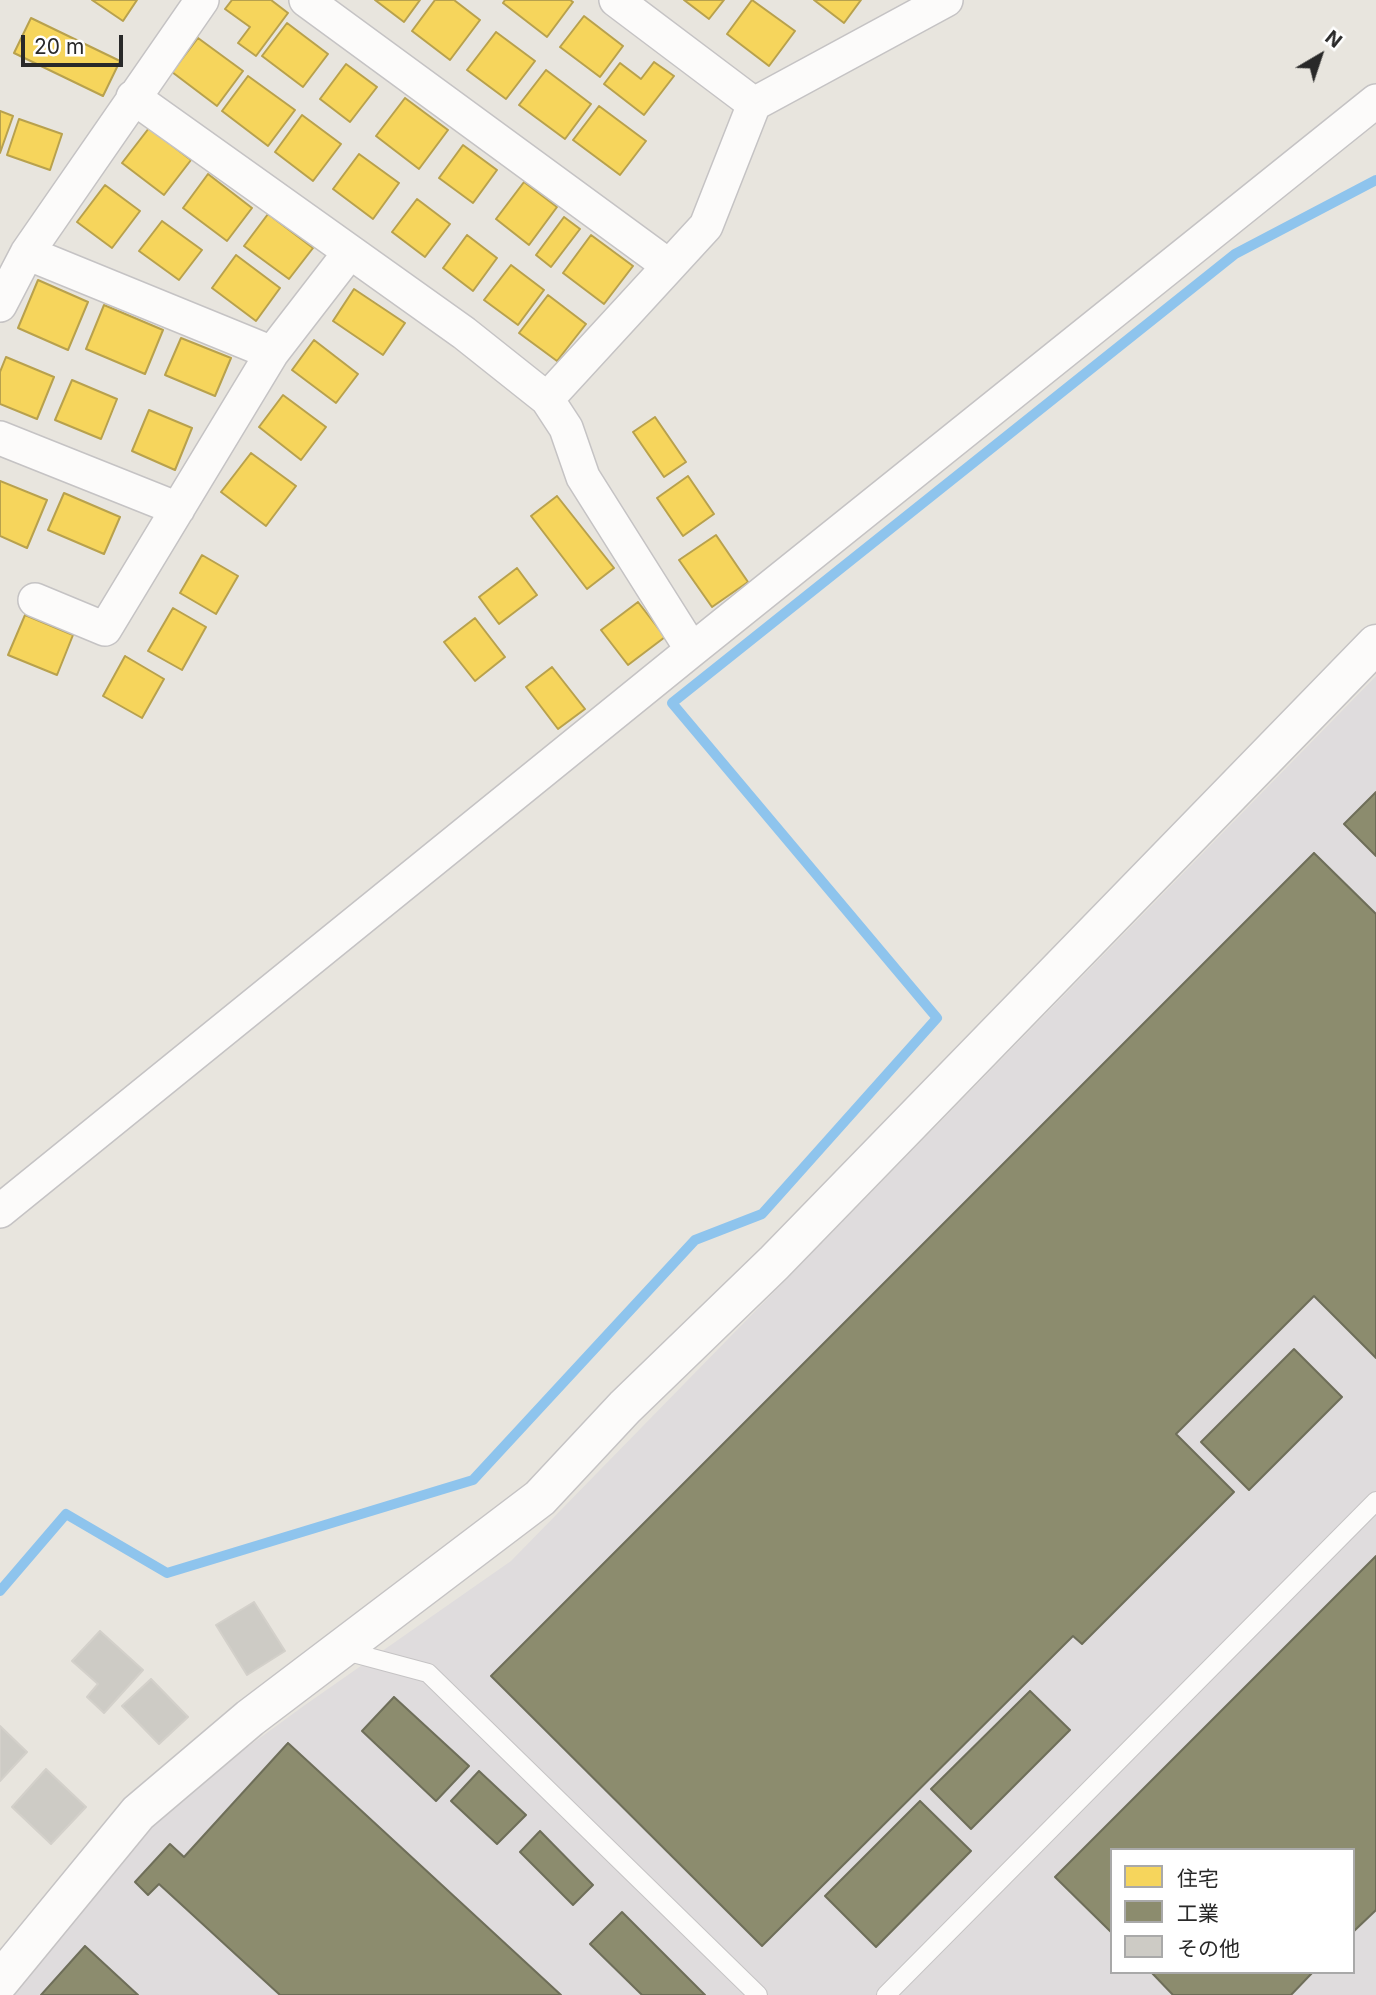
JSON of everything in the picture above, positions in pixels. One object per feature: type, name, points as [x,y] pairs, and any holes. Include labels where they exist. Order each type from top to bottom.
[{"type":"street","points":[[0,305],[27,253],[202,0]]},
{"type":"street","points":[[306,0],[669,266]]},
{"type":"street","points":[[616,0],[754,104]]},
{"type":"street","points":[[547,399],[706,226],[754,104],[933,3]]},
{"type":"street","points":[[133,97],[464,333],[547,399],[566,428],[583,477],[692,650]]},
{"type":"street","points":[[0,1211],[692,650],[1376,101]]},
{"type":"street","points":[[35,600],[106,629],[272,353],[350,252]]},
{"type":"street","points":[[27,253],[272,353]]},
{"type":"street","points":[[0,438],[178,509]]},
{"type":"street","points":[[0,1981],[138,1813],[250,1718],[540,1498],[625,1407],[774,1263],[1376,644]]},
{"type":"lane","points":[[886,1995],[1376,1501]]},
{"type":"lane","points":[[341,1650],[428,1673],[758,1995]]},
{"type":"shaded area","points":[[1376,676],[1376,1995],[3,1995],[150,1818],[305,1705],[511,1561]]},
{"type":"building: 住宅","points":[[92,0],[137,0],[123,21]]},
{"type":"building: 住宅","points":[[232,0],[271,0],[288,13],[256,56],[238,43],[250,27],[225,9]]},
{"type":"building: 住宅","points":[[375,0],[420,0],[404,22]]},
{"type":"building: 住宅","points":[[435,0],[454,0],[480,20],[450,60],[412,31]]},
{"type":"building: 住宅","points":[[505,0],[573,2],[547,37],[503,3]]},
{"type":"building: 住宅","points":[[684,0],[724,0],[709,19]]},
{"type":"building: 住宅","points":[[752,0],[795,31],[769,66],[727,34]]},
{"type":"building: 住宅","points":[[814,0],[861,0],[844,23]]},
{"type":"building: 住宅","points":[[584,16],[623,46],[600,77],[560,47]]},
{"type":"building: 住宅","points":[[31,18],[120,61],[103,96],[14,53]]},
{"type":"building: 住宅","points":[[287,23],[328,54],[303,87],[262,56]]},
{"type":"building: 住宅","points":[[496,32],[535,61],[506,99],[467,70]]},
{"type":"building: 住宅","points":[[198,38],[243,71],[217,106],[172,72]]},
{"type":"building: 住宅","points":[[654,62],[674,76],[644,115],[604,84],[620,63],[641,79]]},
{"type":"building: 住宅","points":[[346,64],[377,87],[350,122],[320,99]]},
{"type":"building: 住宅","points":[[546,70],[591,104],[565,139],[519,105]]},
{"type":"building: 住宅","points":[[248,76],[295,110],[268,146],[222,111]]},
{"type":"building: 住宅","points":[[405,98],[448,130],[419,169],[376,136]]},
{"type":"building: 住宅","points":[[599,106],[646,141],[620,175],[573,140]]},
{"type":"building: 住宅","points":[[0,111],[13,116],[0,153]]},
{"type":"building: 住宅","points":[[302,115],[341,144],[313,181],[275,152]]},
{"type":"building: 住宅","points":[[19,119],[62,134],[50,170],[7,155]]},
{"type":"building: 住宅","points":[[149,128],[191,160],[164,195],[122,163]]},
{"type":"building: 住宅","points":[[463,145],[497,170],[473,203],[439,178]]},
{"type":"building: 住宅","points":[[359,154],[399,183],[373,219],[333,189]]},
{"type":"building: 住宅","points":[[208,174],[252,208],[227,241],[183,208]]},
{"type":"building: 住宅","points":[[524,182],[557,207],[529,245],[496,219]]},
{"type":"building: 住宅","points":[[105,185],[140,211],[112,248],[77,222]]},
{"type":"building: 住宅","points":[[417,199],[450,224],[425,257],[392,232]]},
{"type":"building: 住宅","points":[[268,214],[313,248],[289,279],[244,246]]},
{"type":"building: 住宅","points":[[564,217],[580,229],[551,267],[536,255]]},
{"type":"building: 住宅","points":[[162,221],[202,250],[179,280],[139,251]]},
{"type":"building: 住宅","points":[[467,235],[497,258],[473,291],[443,268]]},
{"type":"building: 住宅","points":[[591,235],[633,266],[604,304],[563,273]]},
{"type":"building: 住宅","points":[[236,255],[280,288],[256,321],[212,288]]},
{"type":"building: 住宅","points":[[511,265],[544,290],[518,325],[484,300]]},
{"type":"building: 住宅","points":[[38,280],[88,302],[68,350],[18,328]]},
{"type":"building: 住宅","points":[[354,289],[405,323],[383,355],[333,321]]},
{"type":"building: 住宅","points":[[548,295],[586,324],[557,361],[519,333]]},
{"type":"building: 住宅","points":[[104,305],[163,330],[145,374],[86,349]]},
{"type":"building: 住宅","points":[[181,338],[231,358],[215,396],[165,375]]},
{"type":"building: 住宅","points":[[314,340],[358,374],[336,403],[292,370]]},
{"type":"building: 住宅","points":[[6,357],[54,377],[37,419],[0,404],[0,372]]},
{"type":"building: 住宅","points":[[72,380],[117,399],[101,439],[55,420]]},
{"type":"building: 住宅","points":[[283,395],[326,427],[301,460],[259,427]]},
{"type":"building: 住宅","points":[[149,410],[192,428],[175,470],[132,451]]},
{"type":"building: 住宅","points":[[655,417],[686,462],[664,477],[633,432]]},
{"type":"building: 住宅","points":[[251,453],[296,486],[266,526],[221,492]]},
{"type":"building: 住宅","points":[[688,476],[714,514],[683,536],[657,498]]},
{"type":"building: 住宅","points":[[0,481],[47,500],[27,548],[0,536]]},
{"type":"building: 住宅","points":[[64,493],[120,517],[104,554],[48,530]]},
{"type":"building: 住宅","points":[[557,496],[614,568],[587,589],[531,516]]},
{"type":"building: 住宅","points":[[716,535],[748,582],[712,607],[679,560]]},
{"type":"building: 住宅","points":[[202,555],[238,576],[216,614],[180,593]]},
{"type":"building: 住宅","points":[[517,568],[537,595],[499,624],[479,597]]},
{"type":"building: 住宅","points":[[638,602],[665,637],[628,665],[601,630]]},
{"type":"building: 住宅","points":[[173,608],[206,627],[182,670],[148,651]]},
{"type":"building: 住宅","points":[[25,615],[73,635],[57,675],[8,655]]},
{"type":"building: 住宅","points":[[475,618],[505,657],[475,681],[444,642]]},
{"type":"building: 住宅","points":[[125,656],[164,679],[142,718],[103,696]]},
{"type":"building: 住宅","points":[[552,667],[585,709],[558,729],[526,687]]},
{"type":"building: 工業","points":[[1376,792],[1376,856],[1344,824]]},
{"type":"building: 工業","points":[[1314,853],[1376,914],[1376,1358],[1314,1296],[1176,1434],[1234,1492],[1082,1644],[1073,1636],[762,1946],[491,1676]]},
{"type":"building: 工業","points":[[1294,1349],[1342,1397],[1249,1490],[1201,1442]]},
{"type":"building: 工業","points":[[1376,1556],[1376,1910],[1355,1930],[1355,1848],[1110,1848],[1110,1931],[1055,1877]]},
{"type":"building: 工業","points":[[1030,1691],[1070,1730],[971,1829],[931,1789]]},
{"type":"building: 工業","points":[[394,1697],[469,1766],[436,1801],[362,1731]]},
{"type":"building: 工業","points":[[288,1743],[561,1995],[280,1995],[159,1884],[148,1895],[135,1882],[170,1844],[184,1857]]},
{"type":"building: 工業","points":[[479,1771],[526,1815],[497,1844],[451,1801]]},
{"type":"building: 工業","points":[[920,1801],[971,1851],[876,1947],[825,1896]]},
{"type":"building: 工業","points":[[540,1831],[593,1885],[573,1905],[520,1852]]},
{"type":"building: 工業","points":[[622,1912],[705,1995],[642,1995],[590,1944]]},
{"type":"building: 工業","points":[[85,1946],[138,1995],[41,1995]]},
{"type":"building: 工業","points":[[1153,1974],[1311,1974],[1291,1995],[1173,1995]]},
{"type":"building: その他","points":[[254,1602],[285,1651],[247,1675],[216,1625]]},
{"type":"building: その他","points":[[100,1631],[143,1670],[104,1713],[87,1697],[98,1684],[72,1661]]},
{"type":"building: その他","points":[[151,1679],[188,1717],[159,1744],[122,1706]]},
{"type":"building: その他","points":[[0,1726],[27,1752],[0,1781]]},
{"type":"building: その他","points":[[46,1769],[86,1807],[51,1844],[12,1807]]},
{"type":"waterway","points":[[0,1591],[66,1514],[167,1573],[473,1480],[695,1240],[762,1214],[937,1018],[672,703],[1235,254],[1376,180]]}]
